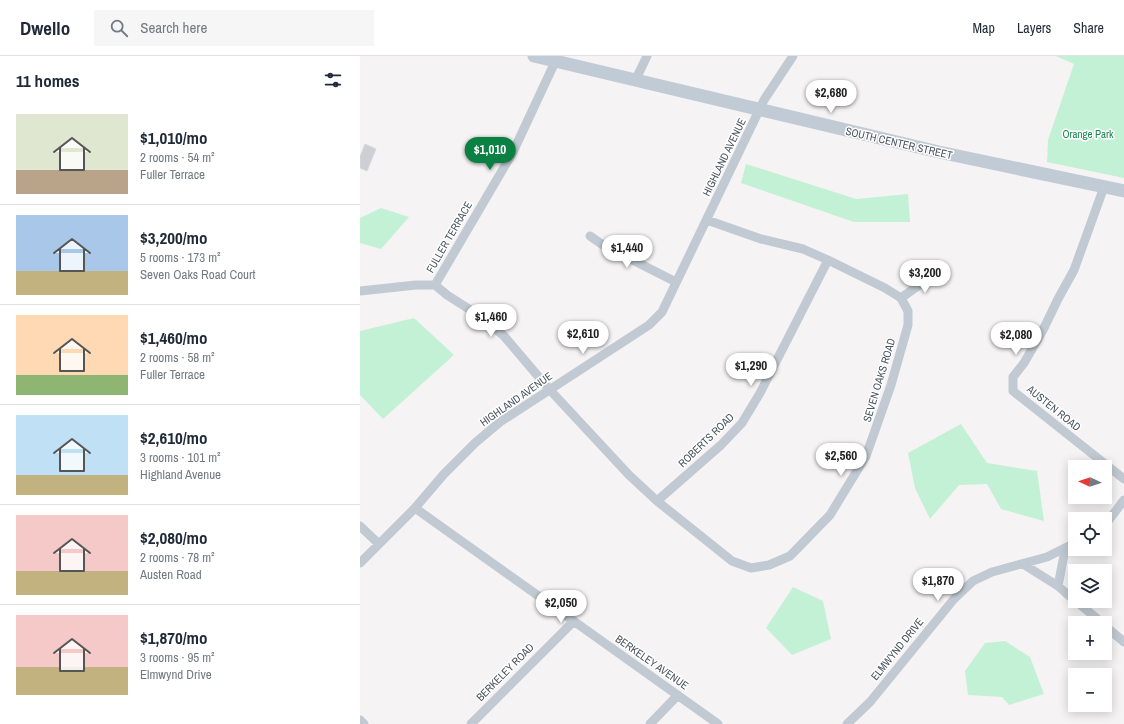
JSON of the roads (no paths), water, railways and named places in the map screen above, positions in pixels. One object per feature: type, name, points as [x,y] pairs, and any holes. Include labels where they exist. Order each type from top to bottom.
[{"type":"main road","name":"SOUTH CENTER STREET","points":[[534,56],[932,151],[1124,191]]},
{"type":"street","points":[[635,81],[647,56]]},
{"type":"street","name":"HIGHLAND AVENUE","points":[[360,563],[415,508],[444,474],[475,443],[500,422],[649,325],[662,312],[764,100],[793,56]]},
{"type":"street","name":"FULLER TERRACE","points":[[549,390],[504,336],[483,318],[447,295],[435,285],[513,152],[555,62]]},
{"type":"street","name":"AUSTEN ROAD","points":[[1104,187],[1074,270],[1043,330],[1024,363],[1013,377],[1013,391],[1124,479]]},
{"type":"street","points":[[707,220],[761,239],[803,249],[885,288],[901,298],[936,273]]},
{"type":"street","points":[[590,236],[603,245],[676,282]]},
{"type":"street","name":"ROBERTS ROAD","points":[[657,501],[721,445],[742,423],[760,393],[828,260]]},
{"type":"street","points":[[360,291],[416,285],[435,285]]},
{"type":"street","name":"SEVEN OAKS ROAD","points":[[549,390],[629,475],[657,501],[732,561],[751,568],[769,565],[790,556],[830,515],[866,456],[891,386],[908,325],[908,311],[901,298]]},
{"type":"street","points":[[1112,516],[1124,500]]},
{"type":"street","name":"BERKELEY AVENUE","points":[[415,508],[718,724]]},
{"type":"street","points":[[360,526],[379,544]]},
{"type":"street","name":"ELMWYND DRIVE","points":[[847,724],[870,702],[954,599],[973,581],[992,572],[1023,564],[1068,548]]},
{"type":"street","points":[[1058,586],[1065,550]]},
{"type":"street","points":[[1023,564],[1058,586],[1068,595]]},
{"type":"street","points":[[1084,608],[1093,616]]},
{"type":"street","name":"BERKELEY ROAD","points":[[471,724],[574,621]]},
{"type":"street","points":[[1112,632],[1124,642]]},
{"type":"street","points":[[650,724],[678,695]]},
{"type":"street","points":[[360,720],[364,724]]},
{"type":"park label","name":"Orange Park","points":[[1088,134]]}]
